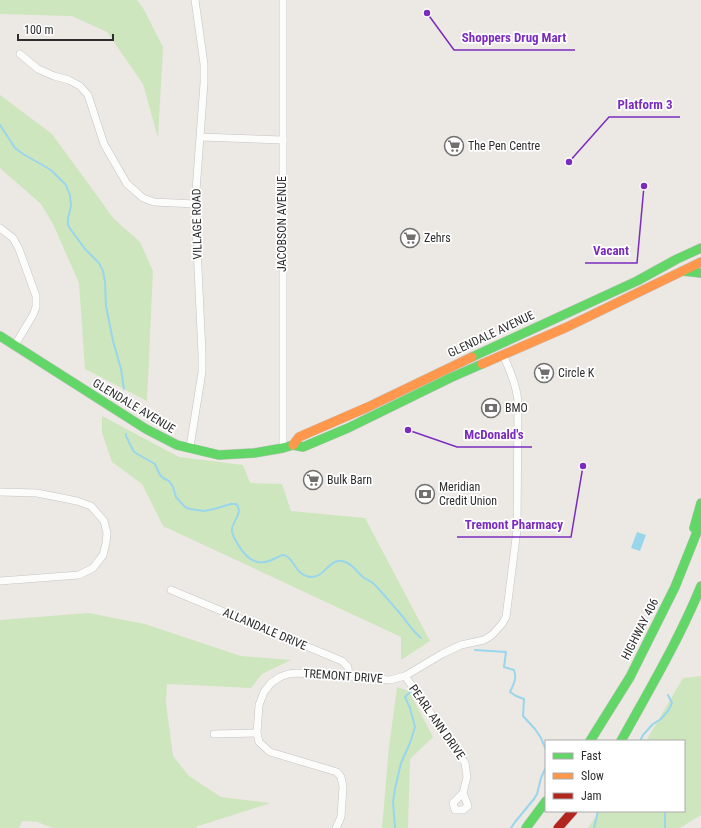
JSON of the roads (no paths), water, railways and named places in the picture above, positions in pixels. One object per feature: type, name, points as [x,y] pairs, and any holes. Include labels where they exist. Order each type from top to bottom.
[{"type":"main road","name":"GLENDALE AVENUE","points":[[0,336],[146,429],[177,445],[219,455],[254,453],[282,448],[293,444],[299,437],[368,407],[443,370],[637,281],[677,258],[701,248]]},
{"type":"main road","name":"GLENDALE AVENUE","points":[[293,444],[303,447],[348,428],[450,378],[585,318],[701,262]]},
{"type":"main road","points":[[683,271],[701,273]]},
{"type":"main road","points":[[501,343],[504,355]]},
{"type":"main road","points":[[675,587],[701,503]]},
{"type":"main road","name":"HIGHWAY 406","points":[[591,740],[630,677],[675,587],[701,522]]},
{"type":"main road","points":[[692,608],[701,586]]},
{"type":"main road","points":[[622,740],[657,676],[701,589]]},
{"type":"main road","points":[[526,828],[545,801]]},
{"type":"main road","points":[[522,828],[537,812]]},
{"type":"main road","points":[[559,828],[572,812]]},
{"type":"street","name":"VILLAGE ROAD","points":[[190,447],[202,372],[195,204],[201,137],[204,64],[194,0]]},
{"type":"street","name":"JACOBSON AVENUE","points":[[282,448],[283,0]]},
{"type":"street","points":[[20,54],[38,69],[54,76],[69,80],[80,86],[88,95],[104,144],[127,184],[143,198],[154,202],[195,204]]},
{"type":"street","points":[[201,137],[283,140]]},
{"type":"street","points":[[0,228],[12,238],[19,249],[36,296],[36,307],[33,315],[15,345]]},
{"type":"street","name":"TREMONT DRIVE","points":[[257,733],[259,705],[264,692],[271,683],[280,677],[297,673],[390,680],[405,676],[442,654],[461,645],[481,641],[492,635],[502,624],[506,617],[517,530],[518,402],[518,393],[504,355]]},
{"type":"street","points":[[0,492],[36,493],[77,501],[91,506],[104,521],[107,533],[103,555],[93,568],[79,575],[0,581]]},
{"type":"street","name":"ALLANDALE DRIVE","points":[[171,590],[342,661],[348,667],[349,676]]},
{"type":"street","name":"PEARL ANN DRIVE","points":[[405,676],[465,763],[468,777],[463,793]]},
{"type":"street","points":[[214,734],[257,733],[259,742],[270,752],[337,772],[341,777],[343,787],[341,818],[336,828]]},
{"type":"water","points":[[637,532],[646,535],[640,551],[631,548]]},
{"type":"waterway","points":[[0,125],[15,148],[52,171],[66,185],[70,195],[71,206],[68,225],[85,249],[99,263],[103,271],[106,306],[113,341],[121,369],[124,389]]},
{"type":"waterway","points":[[126,434],[134,452],[155,464],[160,475],[169,481],[173,487],[176,497],[185,507],[204,511],[236,504],[239,513],[232,532],[240,548],[251,560],[265,562],[284,555],[290,559],[301,573],[311,577],[320,575],[337,561],[345,562],[351,565],[363,577],[372,582],[421,638]]},
{"type":"waterway","points":[[475,650],[506,652],[504,667],[514,670],[515,676],[515,681],[510,692],[524,699],[523,716],[535,729],[545,748]]},
{"type":"waterway","points":[[395,828],[393,802],[395,789],[401,763],[415,727],[410,708],[405,697],[410,692]]},
{"type":"waterway","points":[[640,740],[653,724],[661,719],[668,711],[672,703],[668,695]]},
{"type":"waterway","points":[[511,828],[537,794],[545,769]]},
{"type":"waterway","points":[[594,828],[598,812]]},
{"type":"waterway","points":[[665,812],[665,828]]},
{"type":"place","name":"Shoppers Drug Mart","points":[[427,13]]},
{"type":"place","name":"The Pen Centre","points":[[454,146]]},
{"type":"place","name":"Platform 3","points":[[569,162]]},
{"type":"place","name":"Vacant","points":[[644,186]]},
{"type":"place","name":"Zehrs","points":[[410,238]]},
{"type":"place","name":"Circle K","points":[[544,373]]},
{"type":"place","name":"BMO","points":[[491,408]]},
{"type":"place","name":"McDonald's","points":[[408,430]]},
{"type":"place","name":"Tremont Pharmacy","points":[[583,466]]},
{"type":"place","name":"Bulk Barn","points":[[313,480]]},
{"type":"place","name":"Meridian Credit Union","points":[[425,494]]}]
